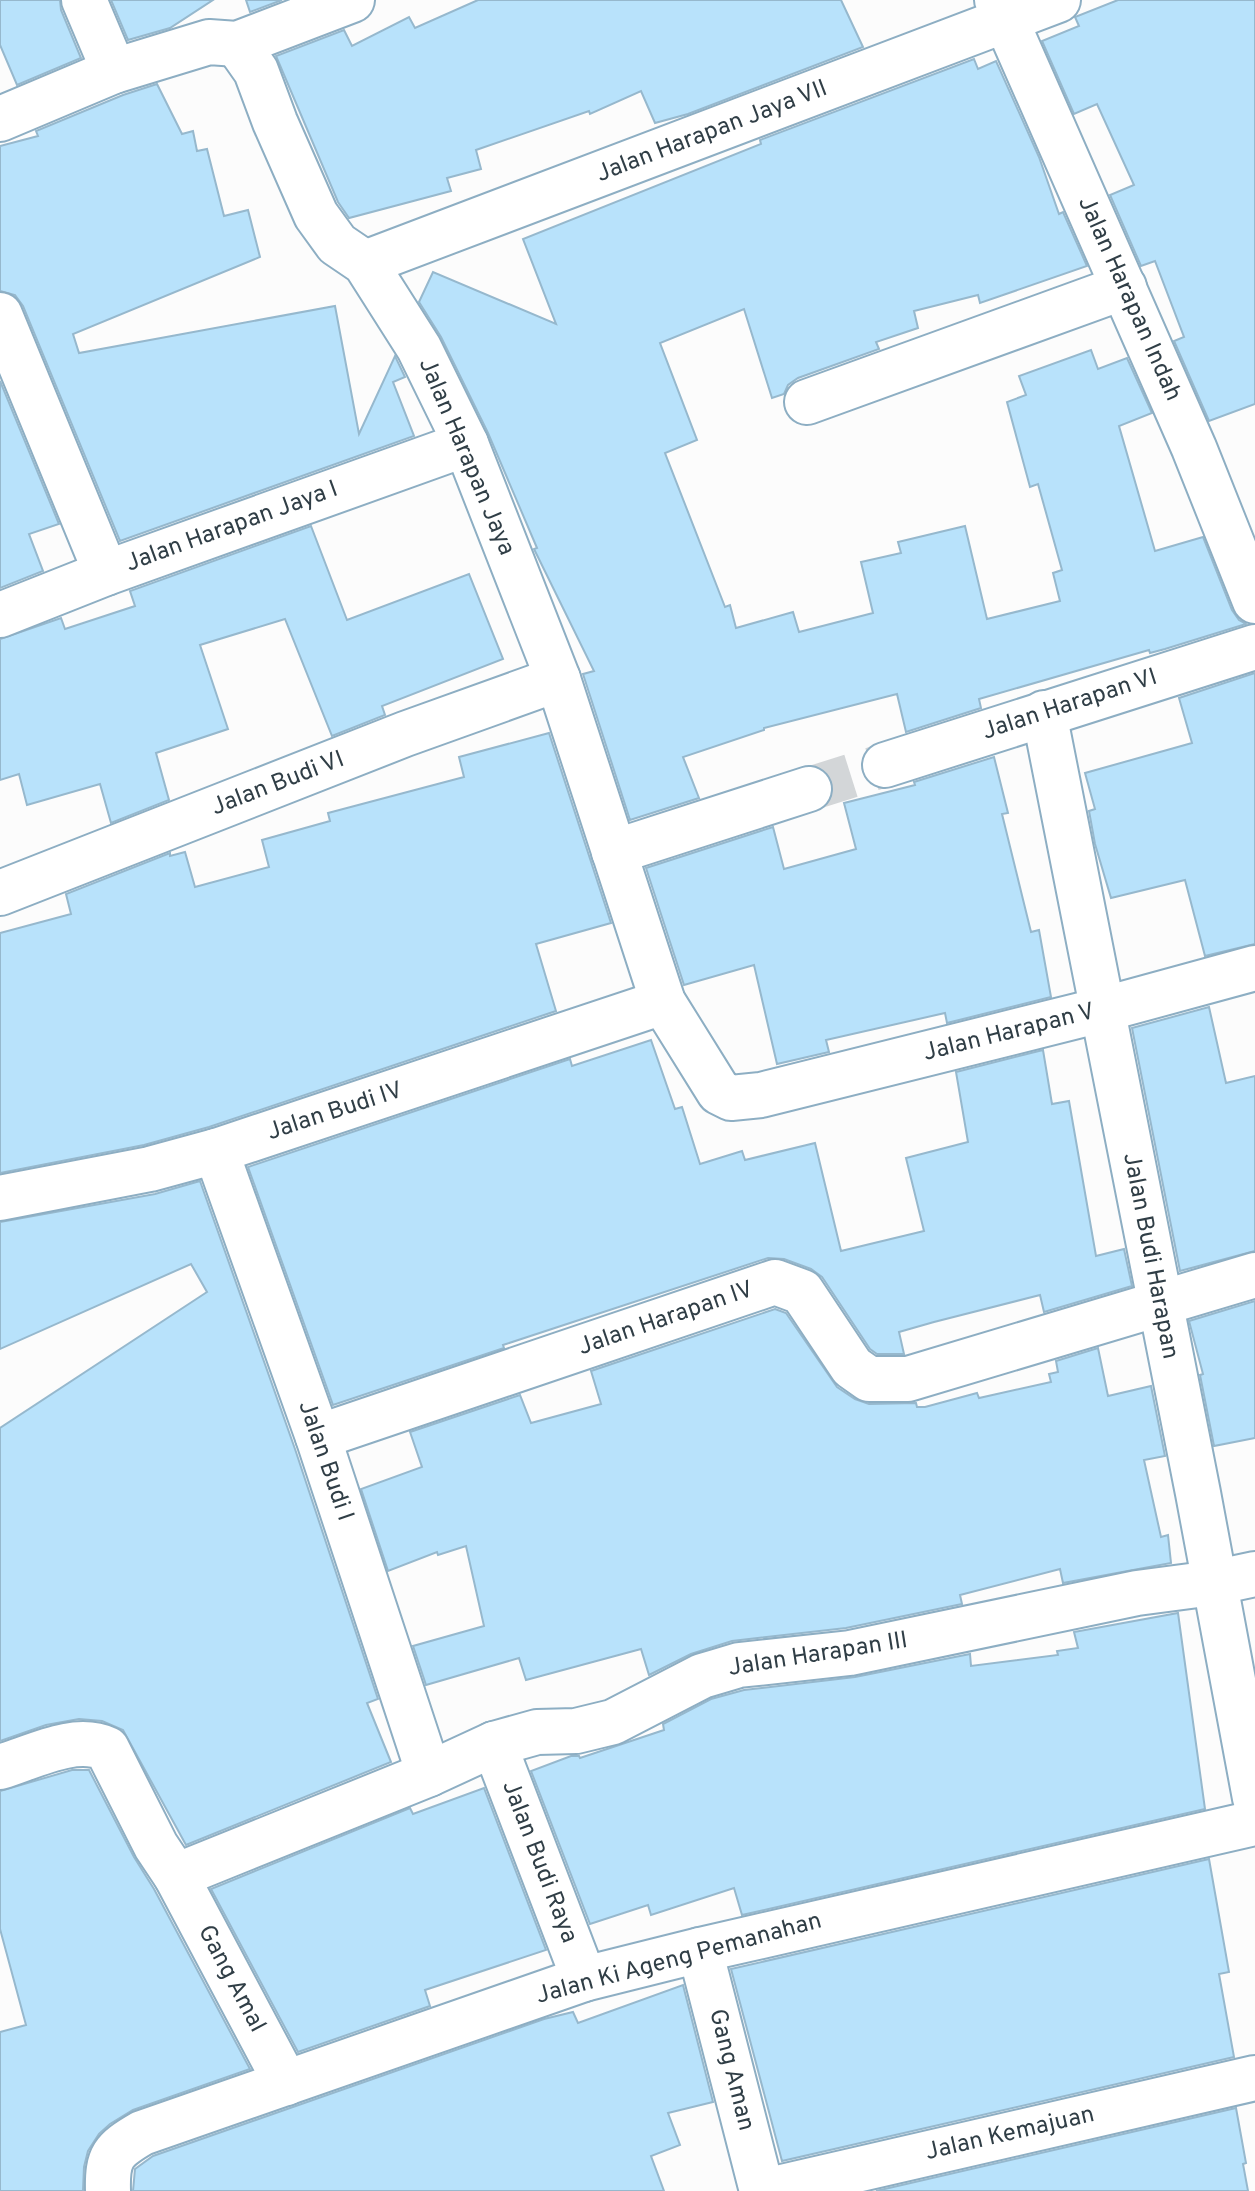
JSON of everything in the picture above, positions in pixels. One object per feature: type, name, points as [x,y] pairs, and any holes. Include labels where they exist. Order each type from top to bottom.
[{"type":"street","points":[[84,0],[114,71]]},
{"type":"street","points":[[0,119],[114,71],[209,42],[237,44],[352,0]]},
{"type":"street","name":"Jalan Harapan Jaya VII","points":[[365,263],[1002,11],[1058,0]]},
{"type":"street","name":"Jalan Harapan Indah","points":[[1002,11],[1194,448],[1255,601]]},
{"type":"street","name":"Jalan Harapan Jaya","points":[[237,44],[256,71],[316,215],[337,244],[365,263],[419,348],[466,444],[558,679],[663,1002],[719,1092],[731,1098],[761,1095]]},
{"type":"street","points":[[807,402],[1124,287]]},
{"type":"street","points":[[0,315],[106,573]]},
{"type":"street","name":"Jalan Harapan Jaya I","points":[[0,615],[106,573],[466,444]]},
{"type":"street","name":"Jalan Harapan VI","points":[[885,765],[1255,647]]},
{"type":"street","name":"Jalan Budi VI","points":[[0,893],[405,734],[558,679]]},
{"type":"street","name":"Jalan Budi Harapan","points":[[1044,713],[1255,1798]]},
{"type":"street","points":[[614,852],[809,789]]},
{"type":"street","name":"Jalan Harapan V","points":[[761,1095],[1255,968]]},
{"type":"street","name":"Jalan Budi IV","points":[[0,1198],[150,1169],[216,1151],[663,1002]]},
{"type":"street","name":"Jalan Budi I","points":[[216,1151],[318,1437],[429,1774]]},
{"type":"street","name":"Jalan Harapan IV","points":[[318,1437],[775,1282],[802,1292],[852,1367],[869,1379],[908,1379],[1255,1275]]},
{"type":"street","name":"Jalan Harapan III","points":[[176,1876],[429,1774],[494,1744],[537,1732],[576,1731],[613,1722],[702,1676],[739,1665],[850,1653],[1137,1593],[1255,1574]]},
{"type":"street","name":"Gang Amal","points":[[0,1767],[72,1745],[92,1742],[107,1749],[156,1846],[176,1876],[286,2083]]},
{"type":"street","name":"Jalan Budi Raya","points":[[494,1744],[584,1979]]},
{"type":"street","name":"Jalan Ki Ageng Pemanahan","points":[[108,2191],[109,2160],[118,2147],[142,2133],[584,1979],[1255,1823]]},
{"type":"street","name":"Gang Aman","points":[[700,1950],[763,2191]]},
{"type":"street","name":"Jalan Kemajuan","points":[[763,2191],[1255,2078]]},
{"type":"building","points":[[0,0],[60,0],[61,10],[81,58],[17,85],[0,45]]},
{"type":"building","points":[[111,0],[213,0],[170,28],[128,40]]},
{"type":"building","points":[[246,0],[282,0],[250,12]]},
{"type":"building","points":[[478,0],[841,0],[863,47],[688,114],[655,123],[641,91],[590,114],[589,111],[476,150],[481,169],[447,178],[451,191],[349,218],[338,202],[276,56],[344,30],[352,46],[409,17],[415,28]]},
{"type":"building","points":[[1118,0],[1255,0],[1255,404],[1209,421],[1174,341],[1184,337],[1155,261],[1141,266],[1110,195],[1134,185],[1097,104],[1074,114],[1042,41],[1079,26],[1075,17]]},
{"type":"building","points":[[974,59],[978,69],[996,61],[1039,157],[1059,214],[1063,212],[1087,266],[980,303],[978,295],[914,311],[918,328],[876,342],[879,349],[798,378],[788,385],[784,394],[772,398],[744,309],[660,343],[697,440],[665,453],[725,607],[730,605],[736,628],[793,612],[799,632],[873,613],[861,562],[901,553],[898,542],[965,526],[987,619],[1060,601],[1053,573],[1062,570],[1038,484],[1030,487],[1007,402],[1026,395],[1019,376],[1091,350],[1098,369],[1127,358],[1152,413],[1119,426],[1155,551],[1203,537],[1232,610],[1246,624],[979,699],[981,708],[906,732],[897,694],[764,728],[683,757],[699,798],[630,820],[583,674],[594,671],[534,549],[537,548],[488,433],[441,337],[419,302],[433,272],[556,324],[523,239],[761,144],[760,140]]},
{"type":"building","points":[[157,84],[182,134],[193,131],[197,151],[207,149],[224,216],[248,210],[260,257],[73,334],[79,353],[335,306],[359,434],[395,356],[405,377],[393,382],[414,436],[120,541],[23,306],[15,295],[0,291],[0,146],[38,136],[36,131]]},
{"type":"building","points":[[0,381],[59,524],[29,534],[43,571],[0,588]]},
{"type":"building","points":[[311,526],[347,620],[469,574],[503,659],[382,706],[385,715],[332,736],[285,619],[200,645],[228,729],[156,753],[169,800],[111,823],[100,784],[27,805],[19,774],[0,780],[0,639],[61,618],[65,629],[135,606],[130,591]]},
{"type":"building","points":[[1255,673],[1255,944],[1205,956],[1185,880],[1111,898],[1095,844],[1089,811],[1095,809],[1085,773],[1192,743],[1179,698]]},
{"type":"building","points":[[549,733],[611,923],[536,944],[556,1011],[209,1127],[144,1145],[0,1173],[0,933],[71,914],[66,894],[170,853],[170,856],[185,852],[195,887],[269,867],[262,840],[330,821],[328,813],[464,777],[459,757]]},
{"type":"building","points":[[994,757],[1008,813],[1002,814],[1031,932],[1039,930],[1051,997],[947,1023],[945,1013],[826,1040],[829,1052],[777,1064],[754,965],[684,985],[646,868],[773,827],[784,869],[856,849],[844,803],[915,785],[914,782]]},
{"type":"building","points":[[1209,1007],[1226,1083],[1255,1076],[1255,1251],[1180,1271],[1132,1028]]},
{"type":"building","points":[[651,1040],[675,1109],[682,1107],[700,1164],[742,1151],[745,1160],[815,1143],[841,1251],[924,1231],[906,1158],[968,1142],[956,1072],[1043,1050],[1052,1104],[1069,1101],[1096,1256],[1124,1249],[1132,1286],[1044,1312],[1040,1295],[934,1322],[899,1332],[904,1354],[877,1354],[870,1349],[822,1277],[811,1269],[784,1259],[768,1258],[503,1345],[504,1348],[333,1405],[248,1167],[570,1059],[572,1066]]},
{"type":"building","points":[[200,1181],[295,1449],[378,1699],[367,1703],[391,1762],[186,1845],[123,1730],[102,1721],[79,1719],[46,1725],[0,1741],[0,1428],[207,1292],[191,1264],[0,1349],[0,1222],[155,1194]]},
{"type":"building","points":[[1255,1301],[1255,1438],[1214,1446],[1200,1375],[1203,1374],[1189,1321]]},
{"type":"building","points":[[775,1309],[786,1313],[837,1387],[869,1404],[916,1403],[917,1407],[925,1407],[977,1393],[979,1398],[1051,1382],[1049,1374],[1058,1372],[1056,1361],[1098,1348],[1108,1396],[1151,1386],[1165,1456],[1144,1460],[1161,1537],[1168,1535],[1171,1563],[1063,1583],[1060,1569],[960,1595],[962,1604],[846,1628],[732,1641],[691,1654],[649,1675],[641,1649],[526,1680],[519,1658],[426,1685],[413,1646],[484,1626],[466,1546],[438,1555],[437,1552],[388,1571],[361,1489],[422,1467],[410,1432],[520,1395],[531,1423],[601,1404],[591,1371]]},
{"type":"building","points":[[1178,1613],[1205,1809],[742,1915],[734,1888],[651,1915],[648,1905],[590,1924],[531,1771],[571,1756],[580,1758],[664,1730],[663,1724],[711,1699],[744,1690],[855,1677],[970,1654],[971,1666],[1058,1655],[1057,1651],[1078,1648],[1074,1632]]},
{"type":"building","points":[[72,1770],[89,1770],[250,2069],[133,2110],[110,2124],[88,2151],[83,2191],[0,2191],[0,2032],[26,2025],[0,1929],[0,1791]]},
{"type":"building","points":[[484,1788],[546,1950],[425,1990],[430,2006],[298,2052],[211,1889],[410,1808],[413,1814]]},
{"type":"building","points":[[1209,1859],[1229,1972],[1219,1974],[1234,2057],[782,2161],[731,1969]]},
{"type":"building","points":[[683,1985],[713,2102],[668,2113],[680,2145],[651,2156],[664,2191],[133,2191],[135,2169],[153,2156],[544,2019],[573,2012],[578,2023]]},
{"type":"building","points":[[1236,2108],[1248,2191],[876,2191]]},
{"type":"tunnel","points":[[809,789],[885,765]]}]
